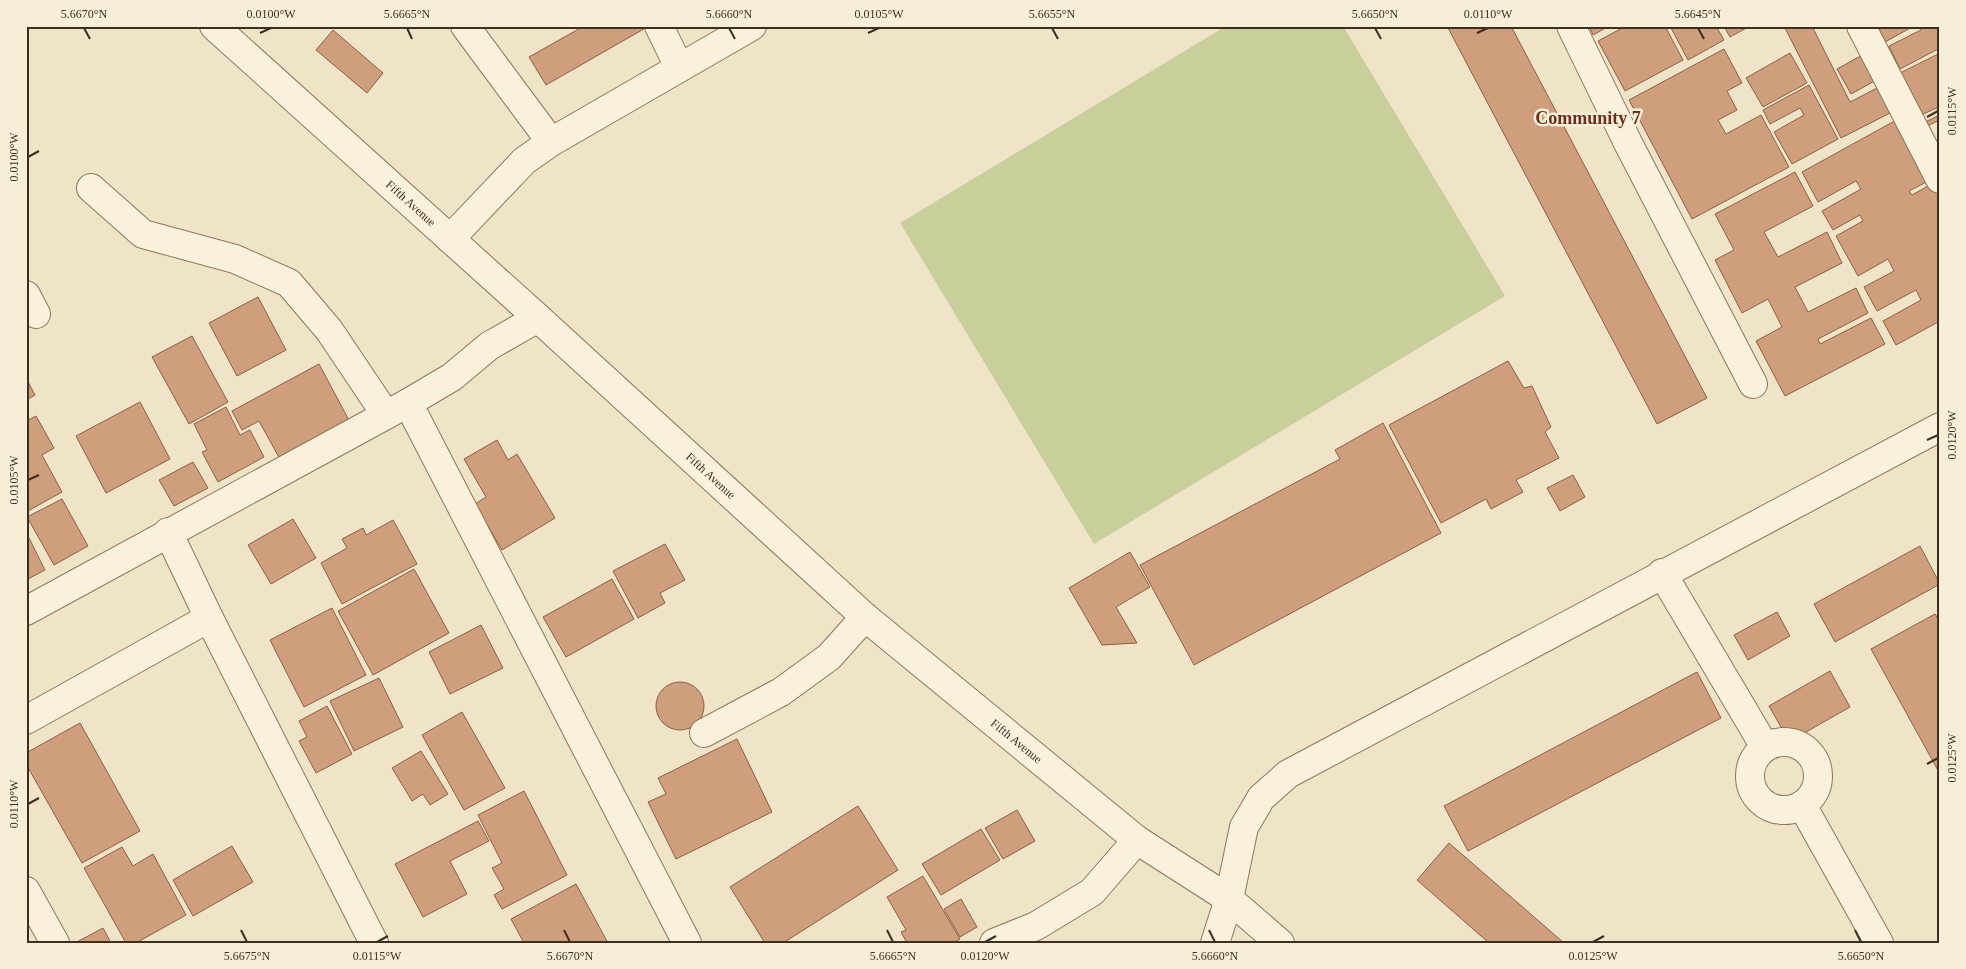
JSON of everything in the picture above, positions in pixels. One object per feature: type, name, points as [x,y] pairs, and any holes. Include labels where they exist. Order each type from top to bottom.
[{"type":"street","name":"Fifth Avenue","points":[[214,26],[538,318],[865,617],[1137,840],[1230,899],[1280,943]]},
{"type":"street","points":[[465,26],[551,142]]},
{"type":"street","points":[[659,26],[679,67]]},
{"type":"street","points":[[450,239],[524,161],[551,142],[752,26]]},
{"type":"street","points":[[1571,26],[1628,143],[1753,384]]},
{"type":"street","points":[[1862,26],[1940,179]]},
{"type":"street","points":[[91,188],[143,234],[235,259],[289,283],[397,409],[686,943]]},
{"type":"street","points":[[26,611],[397,409],[452,377],[489,346],[538,318]]},
{"type":"street","points":[[1215,943],[1230,899],[1244,828],[1260,798],[1288,774],[1662,573],[1940,427]]},
{"type":"street","points":[[168,532],[209,618],[374,943]]},
{"type":"street","points":[[1662,573],[1765,747]]},
{"type":"street","points":[[704,733],[781,692],[829,657],[865,617]]},
{"type":"street","points":[[26,720],[209,618]]},
{"type":"street","points":[[1776,742],[1788,742],[1800,746],[1809,753],[1815,763],[1817,774],[1816,786],[1810,797],[1802,805],[1791,809],[1779,810],[1768,806],[1758,799],[1752,788],[1751,766],[1757,755],[1765,747],[1776,742]]},
{"type":"street","points":[[1802,805],[1880,943]]},
{"type":"street","points":[[994,943],[1036,926],[1092,892],[1137,840]]},
{"type":"street","points":[[26,891],[55,943]]},
{"type":"green space","points":[[1226,26],[1343,26],[1505,296],[1094,544],[900,223]]},
{"type":"building","points":[[584,26],[649,26],[546,85],[529,57]]},
{"type":"building","points":[[1447,26],[1511,26],[1707,398],[1657,424]]},
{"type":"building","points":[[1589,26],[1609,26],[1593,35]]},
{"type":"building","points":[[1626,26],[1665,26],[1683,60],[1625,91],[1598,41]]},
{"type":"building","points":[[1670,26],[1716,26],[1724,40],[1688,60]]},
{"type":"building","points":[[1724,26],[1750,26],[1730,37]]},
{"type":"building","points":[[1784,26],[1812,26],[1850,102],[1887,83],[1900,108],[1841,138]]},
{"type":"building","points":[[1876,26],[1914,26],[1885,42]]},
{"type":"building","points":[[1921,26],[1940,26],[1940,48],[1900,69],[1889,46],[1921,30]]},
{"type":"building","points":[[333,30],[383,73],[367,93],[316,50]]},
{"type":"building","points":[[1724,49],[1742,83],[1727,91],[1737,110],[1718,120],[1726,134],[1761,115],[1789,167],[1692,219],[1629,100]]},
{"type":"building","points":[[1790,53],[1807,83],[1763,107],[1746,78]]},
{"type":"building","points":[[1866,53],[1880,78],[1851,94],[1837,69]]},
{"type":"building","points":[[1940,53],[1940,109],[1939,107],[1921,115],[1900,73]]},
{"type":"building","points":[[1809,85],[1838,139],[1792,164],[1774,132],[1804,115],[1800,108],[1770,124],[1763,110]]},
{"type":"building","points":[[1940,115],[1940,120],[1927,126],[1925,122]]},
{"type":"building","points":[[1900,118],[1934,178],[1909,191],[1912,195],[1935,182],[1940,190],[1940,321],[1896,345],[1883,321],[1921,300],[1916,290],[1877,311],[1864,287],[1894,271],[1888,259],[1858,276],[1836,236],[1863,221],[1860,215],[1833,230],[1822,211],[1861,189],[1856,181],[1818,202],[1802,172]]},
{"type":"building","points":[[1795,172],[1813,206],[1764,232],[1778,257],[1827,232],[1842,263],[1795,287],[1808,312],[1856,288],[1868,313],[1818,339],[1820,344],[1871,318],[1885,344],[1785,396],[1756,341],[1782,327],[1768,299],[1742,313],[1715,260],[1734,250],[1715,214]]},
{"type":"building","points":[[258,297],[286,350],[237,376],[209,323]]},
{"type":"building","points":[[192,336],[228,402],[189,424],[152,357]]},
{"type":"building","points":[[1508,361],[1524,388],[1532,386],[1551,427],[1545,432],[1559,458],[1516,480],[1523,492],[1491,509],[1486,499],[1441,523],[1389,425]]},
{"type":"building","points":[[319,364],[351,424],[281,461],[259,421],[242,430],[232,411]]},
{"type":"building","points":[[26,378],[35,395],[26,400]]},
{"type":"building","points":[[140,402],[170,459],[106,493],[76,436]]},
{"type":"building","points":[[226,407],[240,435],[250,430],[264,457],[218,482],[202,452],[207,450],[194,424]]},
{"type":"building","points":[[36,416],[54,448],[42,455],[62,492],[26,512],[26,421]]},
{"type":"building","points":[[1383,423],[1441,533],[1194,665],[1140,565],[1340,459],[1335,450]]},
{"type":"building","points":[[497,440],[508,460],[517,454],[555,518],[502,550],[475,504],[486,497],[464,459]]},
{"type":"building","points":[[193,462],[208,488],[174,506],[159,480]]},
{"type":"building","points":[[1573,475],[1585,497],[1560,511],[1547,488]]},
{"type":"building","points":[[62,499],[88,546],[54,565],[27,517]]},
{"type":"building","points":[[293,519],[316,558],[271,584],[248,545]]},
{"type":"building","points":[[393,520],[417,564],[342,604],[321,563],[347,548],[342,539],[363,528],[366,535]]},
{"type":"building","points":[[29,538],[45,570],[26,580],[26,539]]},
{"type":"building","points":[[665,544],[685,580],[660,593],[665,603],[638,618],[613,571]]},
{"type":"building","points":[[1920,546],[1940,584],[1835,642],[1814,604]]},
{"type":"building","points":[[1130,552],[1150,587],[1116,607],[1137,643],[1102,645],[1069,588]]},
{"type":"building","points":[[414,569],[449,633],[373,675],[338,611]]},
{"type":"building","points":[[612,579],[634,619],[566,657],[543,617]]},
{"type":"building","points":[[332,608],[366,675],[304,707],[270,640]]},
{"type":"building","points":[[1777,612],[1790,636],[1748,660],[1734,635]]},
{"type":"building","points":[[1935,614],[1940,622],[1940,774],[1871,649]]},
{"type":"building","points":[[481,625],[503,668],[450,694],[429,652]]},
{"type":"building","points":[[1830,671],[1850,707],[1799,736],[1781,727],[1769,706]]},
{"type":"building","points":[[1697,672],[1721,718],[1468,851],[1444,806]]},
{"type":"building","points":[[379,678],[403,727],[354,751],[330,701]]},
{"type":"building","points":[[680,682],[689,684],[697,689],[702,697],[704,706],[702,715],[697,723],[689,728],[680,730],[671,728],[663,723],[658,715],[656,706],[658,697],[663,689],[671,684]]},
{"type":"building","points":[[327,706],[352,754],[316,773],[299,741],[307,737],[299,721]]},
{"type":"building","points":[[462,712],[505,788],[464,810],[422,735]]},
{"type":"building","points":[[80,723],[140,831],[82,863],[26,764],[26,753]]},
{"type":"building","points":[[737,739],[772,812],[676,859],[648,802],[666,794],[658,778]]},
{"type":"building","points":[[421,751],[448,794],[430,805],[423,794],[412,801],[392,768]]},
{"type":"building","points":[[524,791],[567,875],[502,909],[494,895],[504,889],[492,868],[502,863],[478,815]]},
{"type":"building","points":[[858,806],[898,870],[783,943],[765,943],[730,887]]},
{"type":"building","points":[[1017,810],[1035,841],[1003,859],[985,828]]},
{"type":"building","points":[[478,821],[489,841],[450,861],[467,894],[423,917],[395,864]]},
{"type":"building","points":[[981,829],[1000,860],[941,895],[922,864]]},
{"type":"building","points":[[1449,843],[1564,943],[1489,943],[1417,880]]},
{"type":"building","points":[[232,846],[253,882],[193,916],[173,880]]},
{"type":"building","points":[[122,847],[133,866],[153,854],[186,915],[136,943],[126,943],[84,868]]},
{"type":"building","points":[[923,876],[960,939],[953,943],[907,943],[901,932],[906,930],[887,897]]},
{"type":"building","points":[[576,884],[608,943],[524,943],[511,919]]},
{"type":"building","points":[[961,899],[977,927],[960,937],[944,909]]},
{"type":"building","points":[[103,928],[111,943],[75,943]]},
{"type":"district","name":"Community 7","points":[[1588,118]]}]
